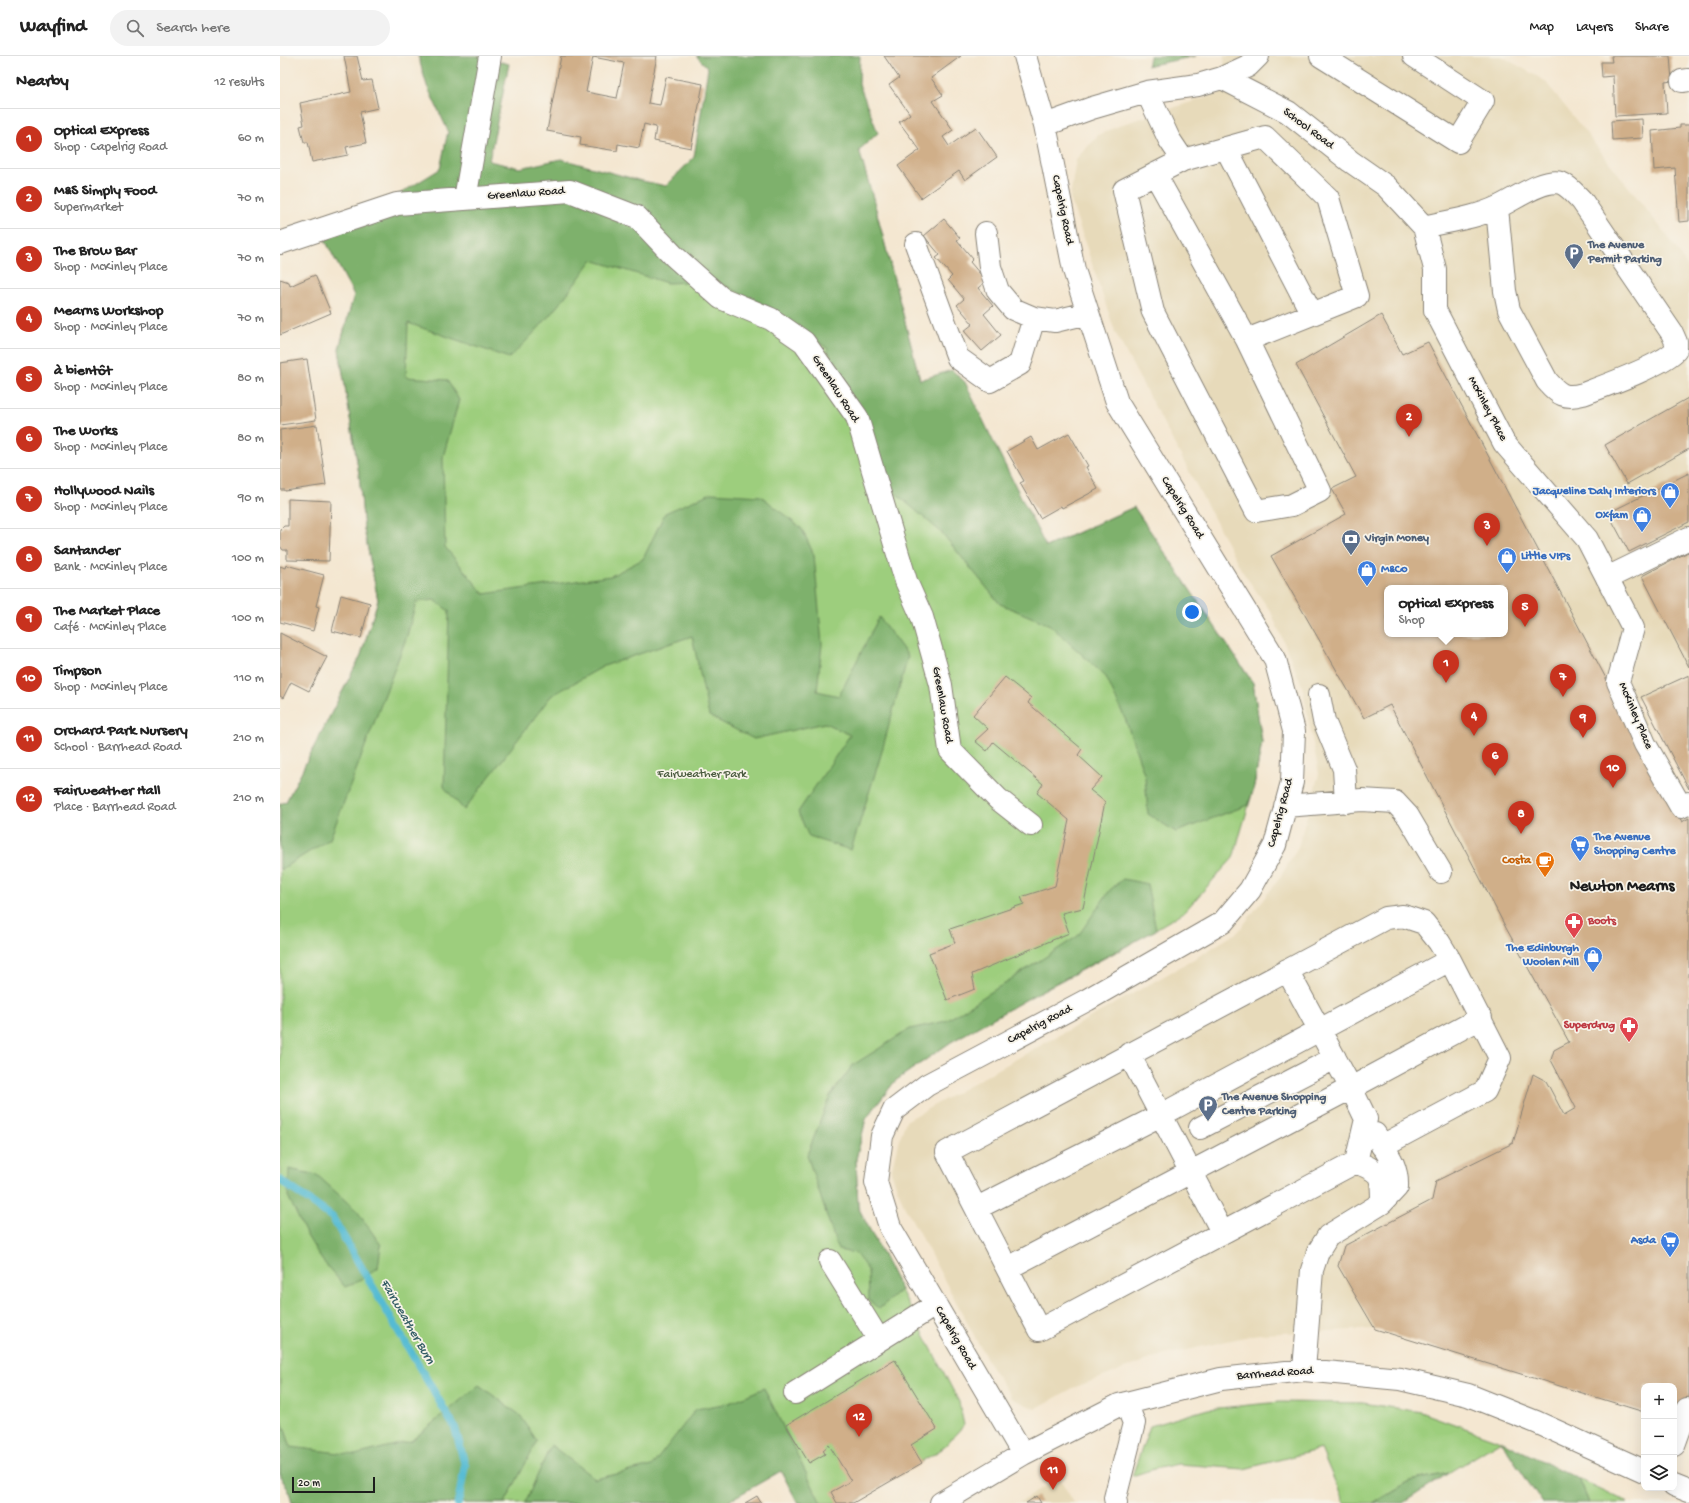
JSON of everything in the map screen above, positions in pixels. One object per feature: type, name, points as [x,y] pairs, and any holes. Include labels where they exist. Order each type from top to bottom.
[{"type":"street","points":[[465,199],[490,56]]},
{"type":"street","name":"Capelrig Road","points":[[1023,1454],[890,1227],[876,1182],[882,1136],[894,1110],[926,1085],[1087,1000],[1223,922],[1250,890],[1275,845],[1292,782],[1294,731],[1275,659],[1117,402],[1074,270],[1045,125],[1025,56]]},
{"type":"street","points":[[1045,125],[1092,108],[1147,92],[1198,85],[1222,78],[1248,66],[1258,56]]},
{"type":"street","points":[[1321,56],[1458,142],[1483,101],[1414,56]]},
{"type":"street","name":"School Road","points":[[1222,78],[1288,112],[1386,186],[1424,226],[1435,269],[1435,310]]},
{"type":"street","points":[[1147,92],[1169,139],[1183,160]]},
{"type":"street","points":[[1155,174],[1247,340],[1320,491],[1292,505],[1256,511],[1153,312],[1124,190],[1155,174],[1183,160],[1266,137],[1328,198],[1357,296],[1247,340]]},
{"type":"street","points":[[1226,148],[1312,314]]},
{"type":"street","points":[[1424,226],[1474,216],[1497,208],[1544,184],[1561,183],[1569,188],[1582,201],[1672,334],[1676,342],[1676,350],[1672,355],[1655,364],[1583,394],[1572,397],[1555,391],[1547,381],[1509,310],[1505,291],[1497,208]]},
{"type":"street","name":"Greenlaw Road","points":[[280,243],[397,204],[570,190],[637,217],[674,256],[721,298],[770,319],[804,342],[857,417],[906,581],[922,617],[941,685],[950,750],[998,799],[1031,825]]},
{"type":"street","points":[[986,233],[990,267],[998,291],[1013,309],[1034,318],[1054,321],[1088,312]]},
{"type":"street","points":[[916,244],[958,358],[990,381],[1020,364],[1034,318]]},
{"type":"street","name":"McKinley Place","points":[[1435,310],[1504,443],[1587,539],[1633,628],[1618,682],[1645,744],[1685,805]]},
{"type":"street","points":[[1607,578],[1689,538]]},
{"type":"street","points":[[1319,695],[1324,721],[1344,769],[1346,802]]},
{"type":"street","points":[[1285,806],[1362,800],[1395,802],[1408,816],[1441,872]]},
{"type":"street","points":[[1366,1119],[1356,1162],[1039,1330],[947,1152],[1386,918],[1403,916],[1424,924],[1439,942],[1481,1018],[1500,1058],[1484,1091],[1382,1146]]},
{"type":"street","points":[[977,1208],[1161,1115],[1450,960]]},
{"type":"street","points":[[1287,970],[1320,1029],[1366,1119],[1395,1166],[1398,1176],[1397,1186],[1382,1203],[1328,1236],[1318,1252],[1312,1270],[1304,1370]]},
{"type":"street","points":[[1008,1268],[1481,1018]]},
{"type":"street","points":[[1129,1054],[1192,1171],[1222,1232]]},
{"type":"street","points":[[1200,1128],[1335,1058]]},
{"type":"street","points":[[1356,1162],[1376,1170],[1382,1182],[1382,1203]]},
{"type":"street","points":[[830,1261],[879,1340]]},
{"type":"street","points":[[796,1393],[935,1305]]},
{"type":"street","name":"Barrhead Road","points":[[941,1503],[1023,1454],[1119,1405],[1221,1378],[1304,1370],[1400,1379],[1468,1394],[1536,1422],[1641,1470]]},
{"type":"street","points":[[1116,1503],[1115,1498],[1134,1423],[1126,1403]]},
{"type":"street","points":[[1677,1437],[1687,1409]]},
{"type":"shaded area","points":[[1224,56],[1501,56],[1545,81],[1672,242],[1689,269],[1689,675],[1633,701],[1686,797],[1689,796],[1689,1410],[1677,1391],[1677,1383],[1641,1383],[1641,1411],[1375,1329],[1258,1334],[1156,1357],[1073,1388],[1035,1409],[1012,1398],[990,1365],[903,1203],[891,1172],[898,1143],[906,1121],[1189,962],[1238,932],[1279,879],[1298,847],[1319,774],[1302,685],[1271,612],[1242,571],[1115,332],[1070,198],[1076,159],[1098,135],[1126,123],[1226,91]]},
{"type":"shaded area","points":[[1059,1477],[1074,1503],[1019,1503]]},
{"type":"green space","points":[[418,56],[478,56],[509,64],[489,161],[520,168],[561,159],[666,186],[694,157],[708,68],[696,56],[860,56],[859,84],[878,133],[859,150],[873,198],[920,380],[952,370],[965,382],[1046,547],[1134,507],[1253,683],[1262,742],[1253,791],[1248,805],[1176,832],[1148,814],[1145,777],[1126,721],[1106,677],[1050,625],[1000,604],[942,533],[886,485],[827,348],[769,307],[715,281],[667,283],[592,260],[553,311],[509,358],[408,323],[406,377],[447,380],[459,400],[443,457],[445,547],[484,594],[611,576],[643,559],[665,513],[711,493],[761,496],[802,529],[814,555],[822,644],[817,691],[839,696],[879,617],[908,656],[880,758],[851,850],[809,837],[798,812],[850,735],[825,723],[754,739],[709,716],[692,636],[604,666],[551,696],[464,810],[444,787],[449,611],[434,600],[416,602],[407,636],[330,839],[280,870],[280,804],[286,802],[361,655],[378,600],[364,529],[359,474],[339,349],[354,295],[325,240],[440,169],[448,131],[427,86]]},
{"type":"green space","points":[[1150,56],[1196,56],[1147,66]]},
{"type":"green space","name":"Fairweather Park","points":[[839,86],[873,198],[920,380],[999,568],[1134,507],[1253,683],[1262,742],[1253,791],[1233,858],[1184,912],[1122,949],[1043,990],[951,1042],[895,1081],[866,1119],[856,1159],[858,1207],[959,1402],[964,1425],[942,1449],[853,1503],[798,1503],[773,1456],[669,1503],[292,1503],[289,1491],[280,1476],[280,804],[286,802],[361,655],[378,600],[364,529],[359,474],[339,349],[354,295],[325,240],[622,222]]},
{"type":"green space","points":[[1123,879],[1147,884],[1156,930],[1043,990],[951,1042],[895,1081],[866,1119],[856,1159],[858,1207],[901,1290],[879,1309],[869,1300],[868,1270],[855,1253],[838,1250],[807,1155],[830,1096],[853,1065],[910,1029],[946,1021],[1078,936],[1110,890]]},
{"type":"green space","points":[[289,1169],[317,1175],[357,1211],[381,1245],[378,1268],[355,1283],[345,1287],[322,1260],[306,1234],[288,1196]]},
{"type":"green space","points":[[479,1385],[520,1415],[537,1441],[505,1503],[292,1503],[289,1491],[280,1476],[280,1415],[291,1447],[355,1455],[411,1441]]},
{"type":"green space","points":[[764,1388],[821,1503],[798,1503],[781,1471],[725,1503],[525,1503],[551,1445],[595,1479],[652,1466],[696,1409],[729,1403]]},
{"type":"green space","points":[[1280,1402],[1363,1403],[1421,1412],[1501,1441],[1449,1473],[1410,1481],[1373,1503],[1344,1503],[1321,1449],[1244,1469],[1178,1464],[1154,1469],[1132,1476],[1150,1426],[1208,1409]]},
{"type":"green space","points":[[1501,1441],[1579,1479],[1589,1503],[1542,1503]]},
{"type":"green space","points":[[1449,1473],[1403,1503],[1373,1503],[1410,1481]]},
{"type":"green space","points":[[1579,1479],[1625,1501],[1627,1503],[1589,1503]]},
{"type":"building","points":[[344,56],[357,56],[363,81],[372,80],[378,108],[360,112],[366,143],[346,147],[348,155],[312,162],[308,142],[304,142],[300,126],[304,125],[300,103],[351,92]]},
{"type":"building","points":[[561,56],[657,56],[648,103],[660,105],[666,77],[703,84],[691,148],[654,141],[656,127],[644,124],[639,148],[618,144],[617,151],[580,145],[581,137],[547,131]],"holes":[[[593,57],[624,63],[617,98],[586,92]]]},
{"type":"building","points":[[884,56],[961,56],[931,78],[943,95],[933,101],[953,130],[943,137],[949,146],[976,127],[997,157],[965,180],[959,171],[921,198],[898,166],[920,150],[899,122],[910,114],[889,85],[899,78]]},
{"type":"building","points":[[1611,56],[1670,56],[1672,81],[1665,82],[1667,113],[1615,116],[1613,76],[1602,77],[1601,62],[1612,62]]},
{"type":"building","points":[[1642,119],[1643,138],[1612,140],[1611,121]]},
{"type":"building","points":[[1680,125],[1689,125],[1689,221],[1679,222],[1675,168],[1654,170],[1652,131],[1680,128]]},
{"type":"building","points":[[944,219],[960,238],[957,240],[973,259],[970,262],[986,281],[978,288],[993,306],[984,314],[1001,335],[982,351],[964,331],[973,324],[957,305],[964,299],[948,280],[952,276],[936,258],[940,255],[924,236]]},
{"type":"building","points":[[315,275],[331,313],[280,335],[280,279],[289,282],[290,286]]},
{"type":"building","name":"The Avenue Shopping Centre","points":[[1381,315],[1402,354],[1428,342],[1682,822],[1689,818],[1689,1410],[1677,1406],[1677,1383],[1641,1383],[1641,1411],[1375,1329],[1338,1266],[1344,1246],[1432,1200],[1436,1181],[1513,1143],[1533,1074],[1546,1081],[1564,1115],[1576,1108],[1551,1060],[1554,1050],[1569,1042],[1506,928],[1390,705],[1364,718],[1271,556],[1346,514],[1332,489],[1356,477],[1296,365]]},
{"type":"building","points":[[307,359],[316,420],[280,425],[280,363]]},
{"type":"building","points":[[1688,398],[1689,449],[1627,484],[1605,445]]},
{"type":"building","points":[[317,425],[326,485],[285,491],[281,490],[280,430]]},
{"type":"building","points":[[1069,433],[1088,466],[1086,467],[1098,489],[1062,508],[1061,506],[1040,518],[1020,483],[1024,481],[1007,451],[1031,437],[1038,450]]},
{"type":"building","points":[[1689,473],[1689,522],[1629,552],[1608,513]]},
{"type":"building","points":[[288,499],[331,501],[329,561],[287,560],[287,550],[283,550],[280,546],[280,530],[284,526],[288,526]]},
{"type":"building","points":[[1688,552],[1689,554],[1689,667],[1642,576]]},
{"type":"building","points":[[286,565],[324,575],[316,606],[319,607],[313,631],[280,622],[280,566],[285,568]]},
{"type":"building","points":[[341,595],[370,603],[361,638],[332,631]]},
{"type":"building","points":[[280,633],[327,657],[309,691],[291,682],[283,698],[280,696]]},
{"type":"building","points":[[1689,675],[1689,789],[1641,697]]},
{"type":"building","points":[[1005,677],[1031,698],[1028,703],[1082,749],[1078,755],[1102,777],[1090,790],[1105,802],[1083,908],[1062,913],[1069,933],[972,974],[975,989],[947,1000],[929,953],[955,943],[950,929],[1024,904],[1021,897],[1055,886],[1069,820],[1037,793],[1043,784],[993,742],[987,751],[975,741],[988,729],[973,715]]},
{"type":"building","points":[[895,1360],[937,1429],[911,1445],[922,1463],[853,1503],[837,1503],[831,1492],[851,1481],[829,1445],[823,1450],[825,1454],[809,1463],[786,1425]]},
{"type":"building","points":[[757,1496],[761,1503],[745,1503]]},
{"type":"building","points":[[1037,1496],[1041,1503],[1026,1503]]},
{"type":"waterway","name":"Fairweather Burn","points":[[280,1180],[332,1217],[455,1428],[465,1465],[458,1503]]},
{"type":"place","name":"The Avenue Permit Parking","points":[[1574,270]]},
{"type":"place","name":"M&S Simply Food","points":[[1409,437]]},
{"type":"place","name":"Jacqueline Daly Interiors","points":[[1670,509]]},
{"type":"place","name":"Oxfam","points":[[1642,533]]},
{"type":"place","name":"The Brow Bar","points":[[1487,546]]},
{"type":"place","name":"Virgin Money","points":[[1351,556]]},
{"type":"place","name":"Little VIPs","points":[[1507,574]]},
{"type":"place","name":"M&Co","points":[[1367,587]]},
{"type":"place","name":"à bientôt","points":[[1525,627]]},
{"type":"place","name":"Optical Express","points":[[1446,683]]},
{"type":"place","name":"Hollywood Nails","points":[[1563,697]]},
{"type":"place","name":"Mearns Workshop","points":[[1474,736]]},
{"type":"place","name":"The Market Place","points":[[1583,738]]},
{"type":"place","name":"The Works","points":[[1495,776]]},
{"type":"place","name":"Timpson","points":[[1613,788]]},
{"type":"place","name":"Santander","points":[[1521,834]]},
{"type":"place","name":"The Avenue Shopping Centre","points":[[1580,862]]},
{"type":"place","name":"Costa","points":[[1545,878]]},
{"type":"place","name":"Boots","points":[[1574,939]]},
{"type":"place","name":"The Edinburgh Woolen Mill","points":[[1593,973]]},
{"type":"place","name":"Superdrug","points":[[1629,1043]]},
{"type":"place","name":"The Avenue Shopping Centre Parking","points":[[1208,1122]]},
{"type":"place","name":"Asda","points":[[1670,1258]]},
{"type":"place","name":"Fairweather Hall","points":[[859,1437]]},
{"type":"place","name":"Orchard Park Nursery","points":[[1053,1490]]},
{"type":"district","name":"Newton Mearns","points":[[1622,887]]}]
